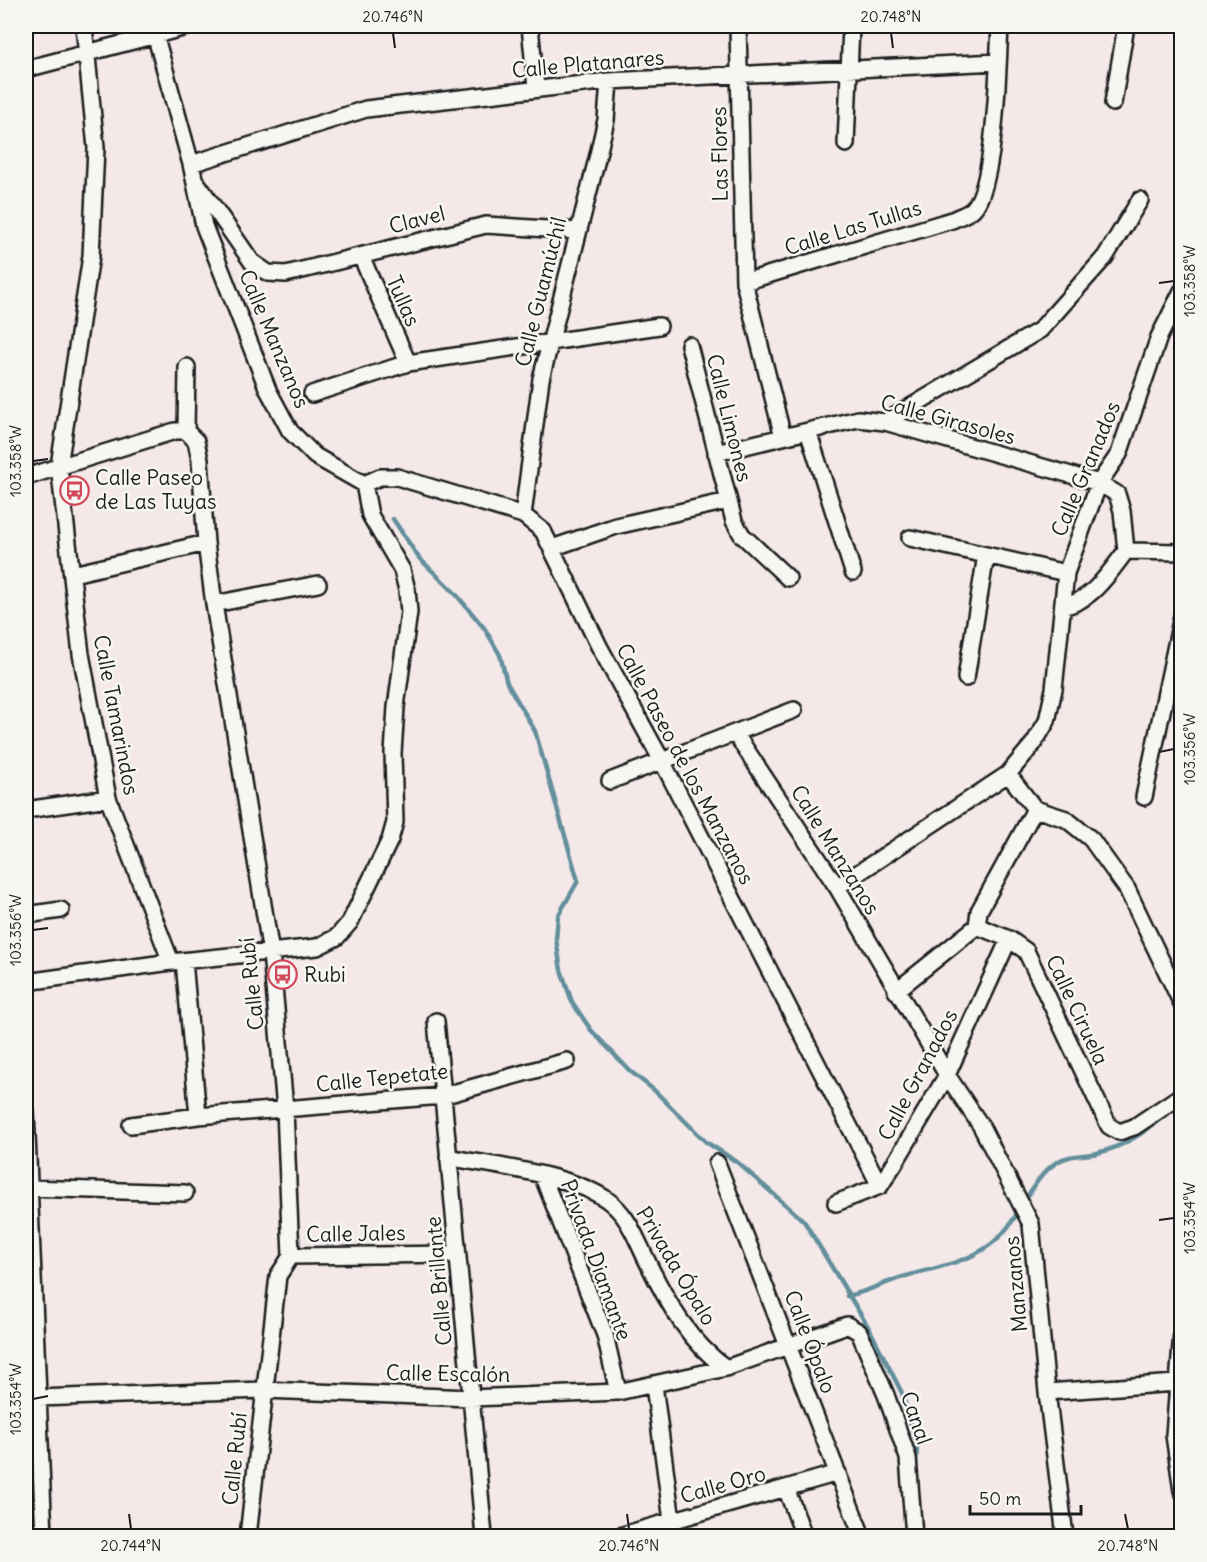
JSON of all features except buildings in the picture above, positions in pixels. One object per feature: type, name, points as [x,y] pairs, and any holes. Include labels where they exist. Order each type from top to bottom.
[{"type":"street","name":"Calle Tamarindos","points":[[84,26],[96,148],[91,256],[59,466],[81,654],[108,798],[178,962],[198,1116]]},
{"type":"street","points":[[26,69],[190,26]]},
{"type":"street","points":[[530,26],[536,88]]},
{"type":"street","name":"Las Flores","points":[[738,26],[744,282],[783,437]]},
{"type":"street","points":[[846,144],[851,26]]},
{"type":"street","points":[[998,62],[1000,26]]},
{"type":"street","points":[[1113,103],[1126,26]]},
{"type":"street","name":"Calle Manzanos","points":[[155,34],[192,170],[204,226],[268,390],[290,431],[315,456],[364,484]]},
{"type":"street","name":"Calle Platanares","points":[[192,170],[366,109],[609,81],[998,62]]},
{"type":"street","name":"Calle Las Tullas","points":[[744,282],[952,220],[973,209],[982,189],[993,146],[998,62]]},
{"type":"street","name":"Calle Guamúchil","points":[[523,515],[541,379],[606,120],[609,81]]},
{"type":"street","name":"Calle Manzanos","points":[[192,170],[252,262],[268,273]]},
{"type":"street","points":[[885,422],[1040,330],[1105,257],[1140,200]]},
{"type":"street","name":"Clavel","points":[[268,273],[285,274],[486,225],[578,231]]},
{"type":"street","name":"Tullas","points":[[361,256],[408,363]]},
{"type":"street","name":"Calle Granados","points":[[837,887],[922,833],[1008,774],[1034,743],[1047,721],[1054,689],[1066,573],[1099,483],[1119,454],[1159,338],[1182,291]]},
{"type":"street","points":[[312,394],[408,363],[659,326]]},
{"type":"street","name":"Calle Limones","points":[[689,345],[734,521],[742,535],[788,578]]},
{"type":"street","points":[[26,477],[175,431],[186,431],[187,367]]},
{"type":"street","name":"Calle Girasoles","points":[[716,453],[858,419],[885,422],[1099,483]]},
{"type":"street","name":"Calle Rubí","points":[[186,431],[196,441],[200,460],[206,543],[214,604],[271,953],[285,1108],[291,1256],[278,1276],[248,1536]]},
{"type":"street","points":[[808,431],[853,572]]},
{"type":"street","name":"Calle Paseo de los Manzanos","points":[[364,484],[380,477],[397,477],[523,515],[543,531],[599,646],[662,761],[880,1186]]},
{"type":"street","points":[[1063,606],[1076,604],[1085,598],[1126,551],[1122,511],[1117,494],[1099,483]]},
{"type":"street","points":[[26,982],[317,947],[337,937],[350,922],[390,840],[395,822],[394,742],[409,612],[402,570],[370,515],[364,484]]},
{"type":"street","points":[[552,548],[616,526],[728,501]]},
{"type":"street","points":[[910,538],[1066,573]]},
{"type":"street","points":[[73,573],[206,543]]},
{"type":"street","points":[[1126,551],[1182,552]]},
{"type":"street","points":[[966,678],[986,555]]},
{"type":"street","points":[[214,604],[318,585]]},
{"type":"street","points":[[1144,797],[1182,615]]},
{"type":"street","points":[[610,782],[794,710]]},
{"type":"street","name":"Calle Manzanos","points":[[735,733],[837,887],[896,991]]},
{"type":"street","points":[[1008,774],[1035,809],[1066,819],[1091,839],[1127,890],[1182,1005]]},
{"type":"street","points":[[26,810],[108,798]]},
{"type":"street","points":[[896,991],[977,926],[979,911],[1035,809]]},
{"type":"street","points":[[26,915],[61,910]]},
{"type":"street","name":"Calle Ciruela","points":[[977,926],[1009,939],[1026,951],[1109,1126],[1119,1132],[1134,1127],[1182,1095]]},
{"type":"street","name":"Calle Granados","points":[[880,1186],[947,1076],[1009,939]]},
{"type":"street","name":"Manzanos","points":[[896,991],[947,1076],[981,1126],[1031,1224],[1047,1392],[1065,1536]]},
{"type":"street","name":"Calle Brillante","points":[[435,1022],[484,1536]]},
{"type":"street","name":"Calle Tepetate","points":[[131,1125],[198,1116],[442,1096],[567,1061]]},
{"type":"street","points":[[26,1111],[29,1188],[28,1250],[44,1536]]},
{"type":"street","name":"Privada Ópalo","points":[[448,1157],[543,1177],[589,1190],[607,1200],[629,1222],[648,1263],[680,1320],[706,1354],[726,1368]]},
{"type":"street","name":"Calle Ópalo","points":[[717,1162],[862,1536]]},
{"type":"street","name":"Privada Diamante","points":[[543,1177],[605,1335],[618,1392]]},
{"type":"street","points":[[836,1203],[880,1186]]},
{"type":"street","points":[[29,1188],[185,1193]]},
{"type":"street","name":"Calle Jales","points":[[291,1256],[457,1254]]},
{"type":"street","name":"Calle Escalón","points":[[38,1398],[264,1390],[471,1398],[618,1392],[726,1368],[847,1325]]},
{"type":"street","name":"Canal","points":[[847,1325],[859,1332],[886,1395],[908,1458],[914,1536]]},
{"type":"street","points":[[1182,1332],[1174,1435],[1182,1491]]},
{"type":"street","points":[[1047,1392],[1177,1383]]},
{"type":"street","points":[[654,1385],[672,1521]]},
{"type":"street","name":"Calle Oro","points":[[619,1536],[838,1473]]},
{"type":"street","points":[[786,1488],[804,1536]]},
{"type":"waterway","points":[[393,519],[419,558],[454,592],[485,629],[500,655],[507,683],[535,731],[578,881],[558,916],[556,939],[561,970],[572,1002],[591,1030],[630,1071],[654,1090],[706,1142],[737,1162],[804,1221],[870,1330],[902,1393],[917,1445],[916,1467]]},
{"type":"waterway","points":[[847,1296],[960,1261],[986,1248],[1008,1227],[1042,1176],[1057,1162],[1117,1147],[1143,1132],[1167,1113]]},
{"type":"place","name":"Calle Paseo de Las Tuyas","points":[[74,490]]},
{"type":"place","name":"Rubi","points":[[283,975]]}]
